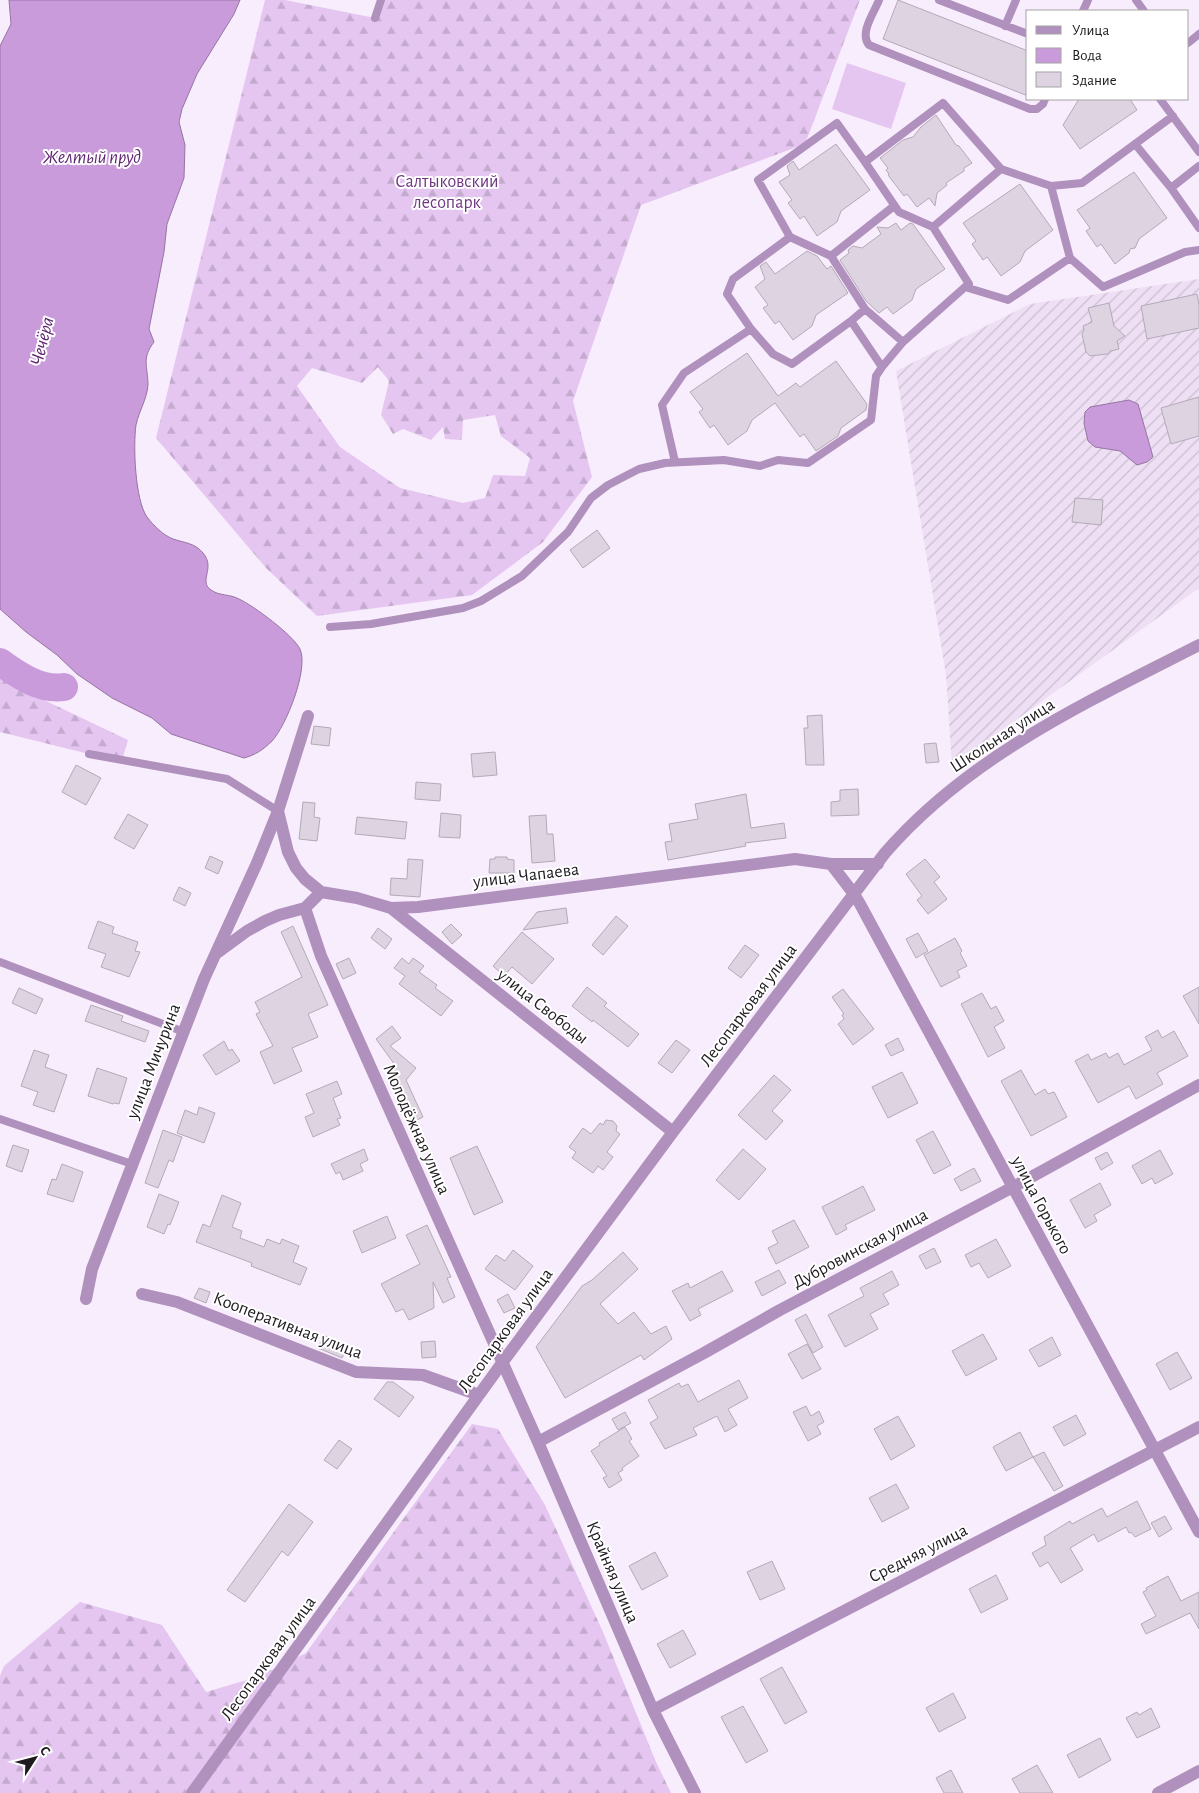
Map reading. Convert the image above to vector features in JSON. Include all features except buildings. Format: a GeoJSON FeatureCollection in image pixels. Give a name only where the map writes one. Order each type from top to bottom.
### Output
{"type":"FeatureCollection","features":[{"type":"Feature","properties":{"kind":"street","name":"Школьная улица"},"geometry":{"type":"LineString","coordinates":[[854,894],[904,831],[924,812],[997,755],[1049,723],[1199,645]]}},
{"type":"Feature","properties":{"kind":"street"},"geometry":{"type":"LineString","coordinates":[[215,955],[257,863],[278,811],[308,716]]}},
{"type":"Feature","properties":{"kind":"street"},"geometry":{"type":"LineString","coordinates":[[278,811],[288,852],[296,868],[305,879],[321,892]]}},
{"type":"Feature","properties":{"kind":"street","name":"улица Чапаева"},"geometry":{"type":"LineString","coordinates":[[321,892],[357,898],[391,908],[418,907],[795,859],[831,864],[878,864]]}},
{"type":"Feature","properties":{"kind":"street"},"geometry":{"type":"LineString","coordinates":[[831,864],[854,894]]}},
{"type":"Feature","properties":{"kind":"street","name":"улица Мичурина"},"geometry":{"type":"LineString","coordinates":[[86,1299],[92,1269],[215,955],[247,931],[265,921],[305,908],[321,892]]}},
{"type":"Feature","properties":{"kind":"street","name":"Лесопарковая улица"},"geometry":{"type":"LineString","coordinates":[[192,1793],[502,1363],[673,1132],[854,894]]}},
{"type":"Feature","properties":{"kind":"street","name":"улица Горького"},"geometry":{"type":"LineString","coordinates":[[854,894],[1199,1532]]}},
{"type":"Feature","properties":{"kind":"street","name":"Молодёжная улица"},"geometry":{"type":"LineString","coordinates":[[305,908],[321,956],[502,1363]]}},
{"type":"Feature","properties":{"kind":"street","name":"улица Свободы"},"geometry":{"type":"LineString","coordinates":[[391,908],[673,1132]]}},
{"type":"Feature","properties":{"kind":"street","name":"Дубровинская улица"},"geometry":{"type":"LineString","coordinates":[[538,1442],[1199,1085]]}},
{"type":"Feature","properties":{"kind":"street","name":"Кооперативная улица"},"geometry":{"type":"LineString","coordinates":[[142,1294],[177,1302],[356,1372],[423,1375],[479,1395]]}},
{"type":"Feature","properties":{"kind":"street","name":"Крайняя улица"},"geometry":{"type":"LineString","coordinates":[[502,1363],[653,1710],[695,1793]]}},
{"type":"Feature","properties":{"kind":"street","name":"Средняя улица"},"geometry":{"type":"LineString","coordinates":[[653,1710],[1199,1427]]}},
{"type":"Feature","properties":{"kind":"street"},"geometry":{"type":"LineString","coordinates":[[1158,1793],[1199,1771]]}},
{"type":"Feature","properties":{"kind":"lane"},"geometry":{"type":"LineString","coordinates":[[375,18],[381,0]]}},
{"type":"Feature","properties":{"kind":"lane"},"geometry":{"type":"LineString","coordinates":[[879,0],[865,34],[865,40],[869,45],[1030,109],[1037,109],[1045,100]]}},
{"type":"Feature","properties":{"kind":"lane"},"geometry":{"type":"LineString","coordinates":[[939,0],[955,3],[1005,26],[1026,33]]}},
{"type":"Feature","properties":{"kind":"lane"},"geometry":{"type":"LineString","coordinates":[[1005,26],[1016,0]]}},
{"type":"Feature","properties":{"kind":"lane"},"geometry":{"type":"LineString","coordinates":[[1189,42],[1199,34]]}},
{"type":"Feature","properties":{"kind":"lane"},"geometry":{"type":"LineString","coordinates":[[1161,100],[1199,152]]}},
{"type":"Feature","properties":{"kind":"lane"},"geometry":{"type":"LineString","coordinates":[[865,162],[943,103],[1001,169],[1051,186],[1082,183],[1173,116]]}},
{"type":"Feature","properties":{"kind":"lane"},"geometry":{"type":"LineString","coordinates":[[330,627],[371,624],[463,608],[481,601],[522,576],[568,532],[591,498],[608,485],[639,469],[676,462],[724,460],[760,466],[778,460],[808,463],[871,420],[876,376],[882,367],[903,342],[969,284],[933,227],[899,212],[894,206],[837,123],[758,180],[790,237],[832,256],[865,308],[903,342]]}},
{"type":"Feature","properties":{"kind":"lane"},"geometry":{"type":"LineString","coordinates":[[1135,144],[1171,188],[1199,228]]}},
{"type":"Feature","properties":{"kind":"lane"},"geometry":{"type":"LineString","coordinates":[[1171,188],[1199,166]]}},
{"type":"Feature","properties":{"kind":"lane"},"geometry":{"type":"LineString","coordinates":[[933,227],[1001,169]]}},
{"type":"Feature","properties":{"kind":"lane"},"geometry":{"type":"LineString","coordinates":[[1051,186],[1070,258],[1103,287],[1185,252],[1199,250]]}},
{"type":"Feature","properties":{"kind":"lane"},"geometry":{"type":"LineString","coordinates":[[832,256],[894,206]]}},
{"type":"Feature","properties":{"kind":"lane"},"geometry":{"type":"LineString","coordinates":[[790,237],[733,279],[727,294],[751,328],[774,354],[792,364],[851,321],[865,308]]}},
{"type":"Feature","properties":{"kind":"lane"},"geometry":{"type":"LineString","coordinates":[[965,287],[1008,300],[1070,258]]}},
{"type":"Feature","properties":{"kind":"lane"},"geometry":{"type":"LineString","coordinates":[[851,321],[882,367]]}},
{"type":"Feature","properties":{"kind":"lane"},"geometry":{"type":"LineString","coordinates":[[676,462],[662,405],[684,373],[751,328]]}},
{"type":"Feature","properties":{"kind":"lane"},"geometry":{"type":"LineString","coordinates":[[89,754],[227,779],[278,811]]}},
{"type":"Feature","properties":{"kind":"lane"},"geometry":{"type":"LineString","coordinates":[[0,962],[184,1032]]}},
{"type":"Feature","properties":{"kind":"lane"},"geometry":{"type":"LineString","coordinates":[[0,1119],[132,1164]]}},
{"type":"Feature","properties":{"kind":"shaded area"},"geometry":{"type":"Polygon","coordinates":[[[1199,279],[1199,588],[952,766],[946,675],[896,371],[1030,304],[1199,279]]]}},
{"type":"Feature","properties":{"kind":"green space","name":"Салтыковский лесопарк"},"geometry":{"type":"Polygon","coordinates":[[[265,0],[285,0],[375,18],[381,0],[860,0],[805,144],[641,205],[573,401],[592,477],[543,542],[472,595],[317,616],[266,568],[156,438],[265,0]],[[378,367],[362,383],[312,368],[297,386],[340,447],[400,488],[463,503],[485,498],[493,475],[525,476],[530,458],[501,436],[495,415],[463,420],[462,440],[445,439],[443,427],[431,440],[403,429],[393,434],[381,415],[389,381],[378,367]]]}},
{"type":"Feature","properties":{"kind":"green space"},"geometry":{"type":"Polygon","coordinates":[[[847,63],[906,83],[891,129],[832,109],[847,63]]]}},
{"type":"Feature","properties":{"kind":"green space"},"geometry":{"type":"Polygon","coordinates":[[[0,679],[128,740],[122,760],[89,754],[0,732],[0,679]]]}},
{"type":"Feature","properties":{"kind":"green space"},"geometry":{"type":"Polygon","coordinates":[[[472,1424],[498,1429],[545,1505],[603,1632],[656,1762],[671,1793],[0,1793],[0,1676],[4,1666],[80,1602],[162,1625],[206,1692],[257,1677],[306,1653],[472,1424]]]}},
{"type":"Feature","properties":{"kind":"water","name":"Желтый пруд"},"geometry":{"type":"Polygon","coordinates":[[[9,0],[240,0],[234,14],[197,74],[182,109],[179,122],[185,145],[184,178],[167,224],[164,252],[149,329],[154,342],[146,358],[148,385],[136,425],[135,446],[137,486],[147,517],[166,535],[193,545],[203,553],[208,564],[206,583],[211,590],[236,597],[254,608],[290,636],[300,649],[302,658],[299,683],[284,723],[278,734],[269,744],[259,752],[248,757],[244,758],[171,734],[152,718],[112,698],[77,674],[57,655],[26,632],[0,609],[0,46],[11,24],[9,0]]]}},
{"type":"Feature","properties":{"kind":"water"},"geometry":{"type":"Polygon","coordinates":[[[1129,400],[1138,404],[1153,457],[1147,462],[1137,465],[1120,451],[1095,447],[1088,441],[1084,423],[1085,412],[1090,407],[1129,400]]]}},
{"type":"Feature","properties":{"kind":"waterway","name":"Чечёра"},"geometry":{"type":"LineString","coordinates":[[0,662],[30,681],[47,687],[64,687]]}}]}
